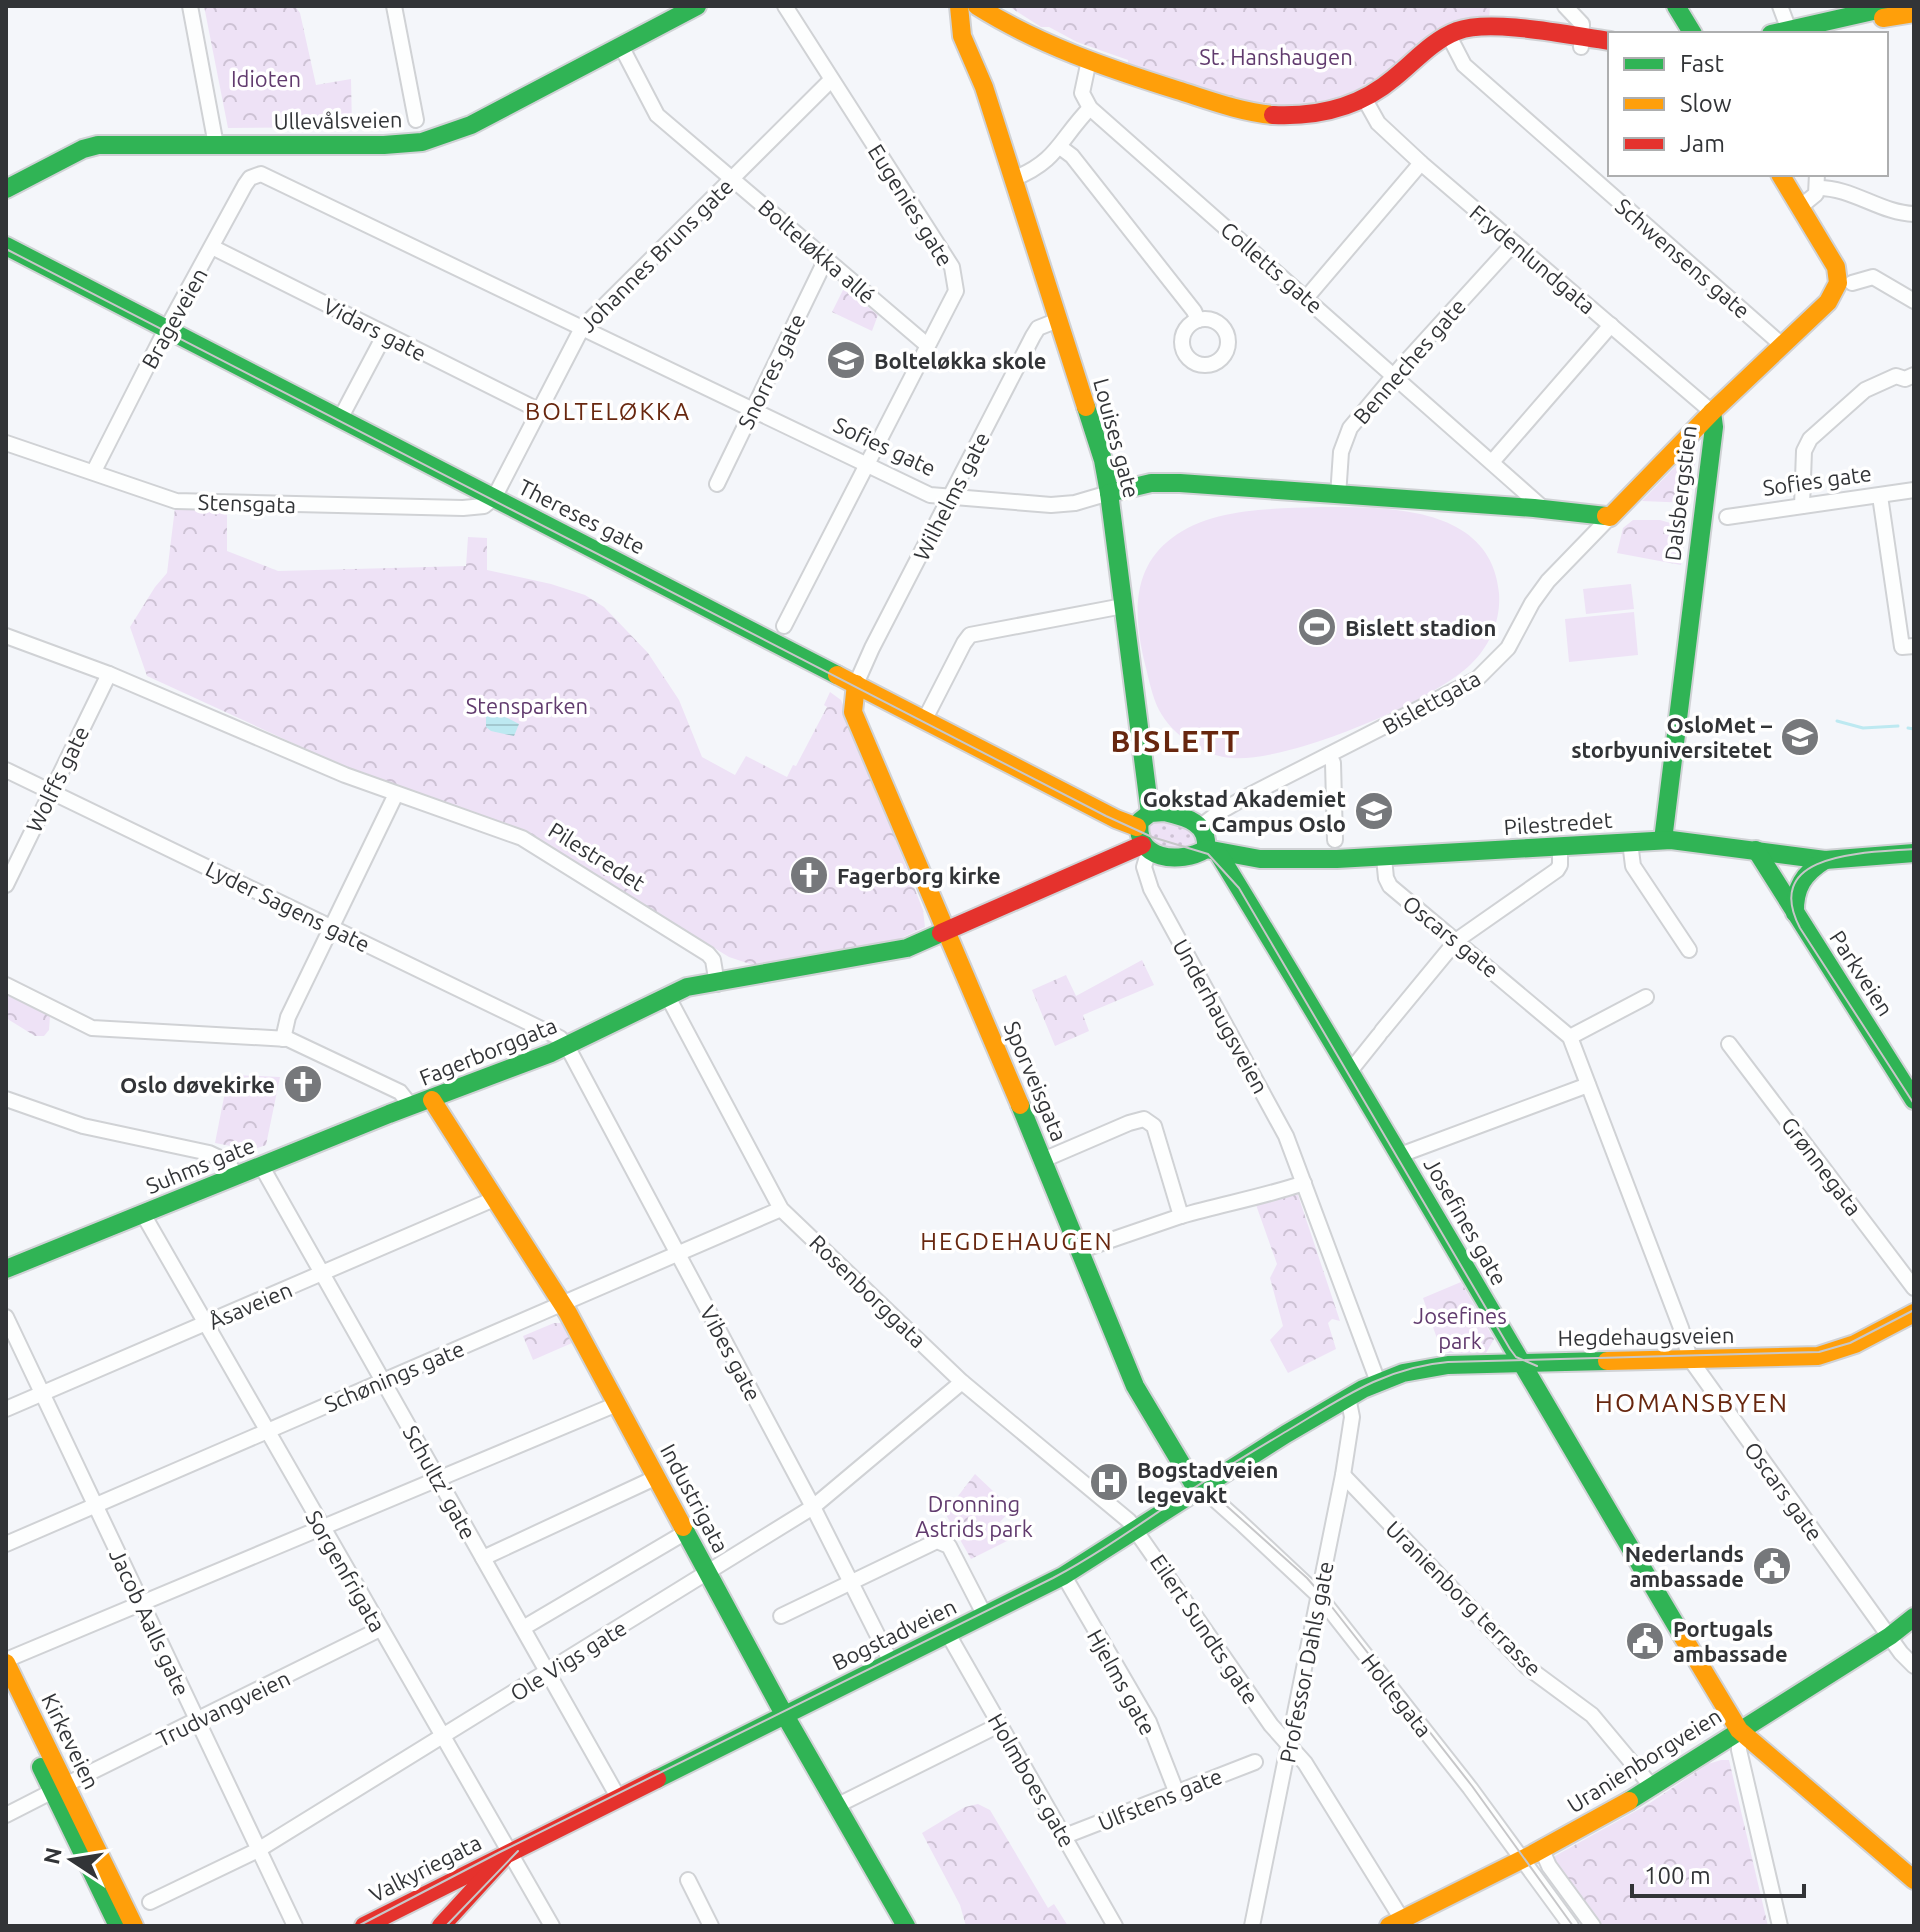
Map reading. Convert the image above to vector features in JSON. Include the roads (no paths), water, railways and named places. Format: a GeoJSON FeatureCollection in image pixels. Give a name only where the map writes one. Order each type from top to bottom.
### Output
{"type":"FeatureCollection","features":[{"type":"Feature","properties":{"kind":"street"},"geometry":{"type":"LineString","coordinates":[[190,6],[216,145]]}},
{"type":"Feature","properties":{"kind":"street"},"geometry":{"type":"LineString","coordinates":[[394,6],[416,120]]}},
{"type":"Feature","properties":{"kind":"street","name":"Ullevålsveien"},"geometry":{"type":"LineString","coordinates":[[6,189],[91,146],[393,145],[422,142],[471,125],[697,6]]}},
{"type":"Feature","properties":{"kind":"street","name":"Eugenies gate"},"geometry":{"type":"LineString","coordinates":[[784,626],[954,296],[956,283],[952,267],[785,6]]}},
{"type":"Feature","properties":{"kind":"street","name":"Louises gate"},"geometry":{"type":"LineString","coordinates":[[959,6],[957,17],[973,66],[984,87],[1103,460],[1123,606],[1145,834]]}},
{"type":"Feature","properties":{"kind":"street"},"geometry":{"type":"LineString","coordinates":[[978,6],[1028,35],[1089,60],[1196,96],[1265,115],[1326,110],[1364,98],[1449,36],[1608,41]]}},
{"type":"Feature","properties":{"kind":"street","name":"Louises gate"},"geometry":{"type":"LineString","coordinates":[[978,6],[973,33],[982,63],[984,87]]}},
{"type":"Feature","properties":{"kind":"street"},"geometry":{"type":"LineString","coordinates":[[1565,6],[1582,24],[1582,42]]}},
{"type":"Feature","properties":{"kind":"street"},"geometry":{"type":"LineString","coordinates":[[1676,6],[1692,32]]}},
{"type":"Feature","properties":{"kind":"street"},"geometry":{"type":"LineString","coordinates":[[1780,6],[1780,32],[1895,6]]}},
{"type":"Feature","properties":{"kind":"street"},"geometry":{"type":"LineString","coordinates":[[1827,32],[1914,13]]}},
{"type":"Feature","properties":{"kind":"street","name":"Schwensens gate"},"geometry":{"type":"LineString","coordinates":[[1449,36],[1464,65],[1782,345]]}},
{"type":"Feature","properties":{"kind":"street"},"geometry":{"type":"LineString","coordinates":[[1582,42],[1608,50]]}},
{"type":"Feature","properties":{"kind":"street","name":"Bolteløkka allé"},"geometry":{"type":"LineString","coordinates":[[621,46],[657,115],[927,345]]}},
{"type":"Feature","properties":{"kind":"street"},"geometry":{"type":"LineString","coordinates":[[1013,179],[1038,168],[1060,147],[1068,131],[1090,108],[1084,100],[1082,86],[1089,60]]}},
{"type":"Feature","properties":{"kind":"street","name":"Johannes Bruns gate"},"geometry":{"type":"LineString","coordinates":[[494,498],[582,328],[831,80]]}},
{"type":"Feature","properties":{"kind":"street","name":"Frydenlundgata"},"geometry":{"type":"LineString","coordinates":[[1364,98],[1378,123],[1421,163],[1712,412]]}},
{"type":"Feature","properties":{"kind":"street","name":"Colletts gate"},"geometry":{"type":"LineString","coordinates":[[1090,108],[1544,509]]}},
{"type":"Feature","properties":{"kind":"street"},"geometry":{"type":"LineString","coordinates":[[1060,147],[1081,167],[1198,320]]}},
{"type":"Feature","properties":{"kind":"street"},"geometry":{"type":"LineString","coordinates":[[1307,297],[1421,163]]}},
{"type":"Feature","properties":{"kind":"street","name":"Brageveien"},"geometry":{"type":"LineString","coordinates":[[94,471],[245,185],[250,178],[261,174]]}},
{"type":"Feature","properties":{"kind":"street","name":"Sofies gate"},"geometry":{"type":"LineString","coordinates":[[261,174],[930,495],[1063,505],[1151,483],[1169,482],[1544,509],[1610,517]]}},
{"type":"Feature","properties":{"kind":"street"},"geometry":{"type":"LineString","coordinates":[[1781,176],[1800,207],[1812,199],[1817,181],[1877,205],[1914,214]]}},
{"type":"Feature","properties":{"kind":"street","name":"Dalsbergstien"},"geometry":{"type":"LineString","coordinates":[[1663,840],[1714,427],[1712,412],[1828,302],[1838,283],[1832,258],[1800,207]]}},
{"type":"Feature","properties":{"kind":"street","name":"Benneches gate"},"geometry":{"type":"LineString","coordinates":[[1338,496],[1341,452],[1350,428],[1514,243]]}},
{"type":"Feature","properties":{"kind":"street","name":"Thereses gate"},"geometry":{"type":"LineString","coordinates":[[6,246],[1145,834]]}},
{"type":"Feature","properties":{"kind":"street","name":"Vidars gate"},"geometry":{"type":"LineString","coordinates":[[212,247],[538,410]]}},
{"type":"Feature","properties":{"kind":"street","name":"Snorres gate"},"geometry":{"type":"LineString","coordinates":[[717,484],[826,259]]}},
{"type":"Feature","properties":{"kind":"street"},"geometry":{"type":"LineString","coordinates":[[1852,283],[1873,277],[1914,301]]}},
{"type":"Feature","properties":{"kind":"street","name":"Wilhelms gate"},"geometry":{"type":"LineString","coordinates":[[856,684],[1033,336],[1038,328],[1058,320]]}},
{"type":"Feature","properties":{"kind":"street"},"geometry":{"type":"LineString","coordinates":[[1492,462],[1611,325]]}},
{"type":"Feature","properties":{"kind":"street"},"geometry":{"type":"LineString","coordinates":[[340,419],[385,334]]}},
{"type":"Feature","properties":{"kind":"street"},"geometry":{"type":"LineString","coordinates":[[1802,506],[1806,443],[1856,396],[1896,376],[1905,379],[1914,375]]}},
{"type":"Feature","properties":{"kind":"street"},"geometry":{"type":"LineString","coordinates":[[1610,517],[1712,412]]}},
{"type":"Feature","properties":{"kind":"street","name":"Stensgata"},"geometry":{"type":"LineString","coordinates":[[6,443],[176,501],[463,508],[484,506],[494,498]]}},
{"type":"Feature","properties":{"kind":"street","name":"Sofies gate"},"geometry":{"type":"LineString","coordinates":[[1727,517],[1914,490]]}},
{"type":"Feature","properties":{"kind":"street"},"geometry":{"type":"LineString","coordinates":[[1880,496],[1902,647],[1914,646]]}},
{"type":"Feature","properties":{"kind":"street","name":"Bislettgata"},"geometry":{"type":"LineString","coordinates":[[1201,826],[1244,798],[1466,686],[1488,671],[1508,648],[1532,603],[1548,581],[1610,517]]}},
{"type":"Feature","properties":{"kind":"street"},"geometry":{"type":"LineString","coordinates":[[925,719],[970,635],[1123,606]]}},
{"type":"Feature","properties":{"kind":"street","name":"Pilestredet"},"geometry":{"type":"LineString","coordinates":[[6,636],[109,674],[331,769],[533,843],[708,954],[713,960],[717,984]]}},
{"type":"Feature","properties":{"kind":"street","name":"Wolffs gate"},"geometry":{"type":"LineString","coordinates":[[6,885],[109,674]]}},
{"type":"Feature","properties":{"kind":"street","name":"Sporveisgata"},"geometry":{"type":"LineString","coordinates":[[856,684],[853,712],[1135,1386],[1197,1490]]}},
{"type":"Feature","properties":{"kind":"street"},"geometry":{"type":"LineString","coordinates":[[1329,755],[1333,763],[1335,840]]}},
{"type":"Feature","properties":{"kind":"street","name":"Lyder Sagens gate"},"geometry":{"type":"LineString","coordinates":[[6,770],[552,1031],[567,1046]]}},
{"type":"Feature","properties":{"kind":"street"},"geometry":{"type":"LineString","coordinates":[[283,1039],[288,1017],[396,794]]}},
{"type":"Feature","properties":{"kind":"street"},"geometry":{"type":"LineString","coordinates":[[717,984],[907,948],[946,932],[1145,834],[1172,814],[1201,826]]}},
{"type":"Feature","properties":{"kind":"street","name":"Josefines gate"},"geometry":{"type":"LineString","coordinates":[[1201,826],[1212,851],[1351,1070],[1739,1730],[1739,1750],[1780,1926]]}},
{"type":"Feature","properties":{"kind":"street","name":"Pilestredet"},"geometry":{"type":"LineString","coordinates":[[1145,834],[1177,859],[1212,851],[1260,859],[1384,858],[1663,840],[1693,841],[1825,860],[1913,855]]}},
{"type":"Feature","properties":{"kind":"street","name":"Underhaugsveien"},"geometry":{"type":"LineString","coordinates":[[1145,834],[1144,867],[1151,889],[1286,1136],[1375,1383]]}},
{"type":"Feature","properties":{"kind":"street"},"geometry":{"type":"LineString","coordinates":[[1630,842],[1633,866],[1689,950]]}},
{"type":"Feature","properties":{"kind":"street"},"geometry":{"type":"LineString","coordinates":[[1351,1070],[1457,940],[1557,870],[1560,847]]}},
{"type":"Feature","properties":{"kind":"street","name":"Parkveien"},"geometry":{"type":"LineString","coordinates":[[1756,850],[1914,1100]]}},
{"type":"Feature","properties":{"kind":"street","name":"Oscars gate"},"geometry":{"type":"LineString","coordinates":[[1384,858],[1390,886],[1570,1037],[1690,1359],[1914,1666]]}},
{"type":"Feature","properties":{"kind":"street"},"geometry":{"type":"LineString","coordinates":[[1795,913],[1794,896],[1800,882],[1825,860]]}},
{"type":"Feature","properties":{"kind":"street","name":"Fagerborggata"},"geometry":{"type":"LineString","coordinates":[[6,985],[92,1028],[296,1042],[400,1092],[411,1106],[567,1046],[687,987],[717,984]]}},
{"type":"Feature","properties":{"kind":"street","name":"Rosenborggata"},"geometry":{"type":"LineString","coordinates":[[668,997],[781,1209],[962,1382],[1137,1530]]}},
{"type":"Feature","properties":{"kind":"street"},"geometry":{"type":"LineString","coordinates":[[1570,1037],[1646,997]]}},
{"type":"Feature","properties":{"kind":"street","name":"Grønnegata"},"geometry":{"type":"LineString","coordinates":[[1729,1044],[1914,1288]]}},
{"type":"Feature","properties":{"kind":"street","name":"Vibes gate"},"geometry":{"type":"LineString","coordinates":[[567,1046],[813,1507],[891,1662]]}},
{"type":"Feature","properties":{"kind":"street"},"geometry":{"type":"LineString","coordinates":[[1400,1155],[1588,1085]]}},
{"type":"Feature","properties":{"kind":"street"},"geometry":{"type":"LineString","coordinates":[[6,1099],[83,1126],[209,1153],[226,1161],[237,1175]]}},
{"type":"Feature","properties":{"kind":"street","name":"Industrigata"},"geometry":{"type":"LineString","coordinates":[[432,1100],[563,1304],[786,1715],[906,1926]]}},
{"type":"Feature","properties":{"kind":"street","name":"Suhms gate"},"geometry":{"type":"LineString","coordinates":[[6,1269],[411,1106]]}},
{"type":"Feature","properties":{"kind":"street"},"geometry":{"type":"LineString","coordinates":[[1043,1160],[1144,1119],[1151,1122],[1181,1216]]}},
{"type":"Feature","properties":{"kind":"street","name":"Schultz’ gate"},"geometry":{"type":"LineString","coordinates":[[262,1167],[618,1797]]}},
{"type":"Feature","properties":{"kind":"street"},"geometry":{"type":"LineString","coordinates":[[1079,1251],[1181,1216],[1234,1201],[1259,1198],[1304,1183]]}},
{"type":"Feature","properties":{"kind":"street","name":"Åsaveien"},"geometry":{"type":"LineString","coordinates":[[6,1409],[494,1199]]}},
{"type":"Feature","properties":{"kind":"street","name":"Schønings gate"},"geometry":{"type":"LineString","coordinates":[[6,1544],[781,1209]]}},
{"type":"Feature","properties":{"kind":"street","name":"Sorgenfrigata"},"geometry":{"type":"LineString","coordinates":[[143,1214],[552,1926]]}},
{"type":"Feature","properties":{"kind":"street","name":"Hegdehaugsveien"},"geometry":{"type":"LineString","coordinates":[[1375,1383],[1426,1367],[1830,1354],[1914,1313]]}},
{"type":"Feature","properties":{"kind":"street","name":"Jacob Aalls gate"},"geometry":{"type":"LineString","coordinates":[[6,1317],[295,1926]]}},
{"type":"Feature","properties":{"kind":"street","name":"Ole Vigs gate"},"geometry":{"type":"LineString","coordinates":[[150,1902],[258,1850],[813,1507],[962,1382]]}},
{"type":"Feature","properties":{"kind":"street","name":"Bogstadveien"},"geometry":{"type":"LineString","coordinates":[[441,1926],[509,1853],[1064,1576],[1197,1490],[1375,1383]]}},
{"type":"Feature","properties":{"kind":"street","name":"Professor Dahls gate"},"geometry":{"type":"LineString","coordinates":[[1252,1926],[1343,1475],[1352,1417],[1348,1397]]}},
{"type":"Feature","properties":{"kind":"street"},"geometry":{"type":"LineString","coordinates":[[6,1662],[617,1404]]}},
{"type":"Feature","properties":{"kind":"street","name":"Uranienborg terrasse"},"geometry":{"type":"LineString","coordinates":[[1343,1475],[1527,1667],[1592,1715],[1653,1788]]}},
{"type":"Feature","properties":{"kind":"street"},"geometry":{"type":"LineString","coordinates":[[483,1558],[657,1477]]}},
{"type":"Feature","properties":{"kind":"street","name":"Holtegata"},"geometry":{"type":"LineString","coordinates":[[1197,1490],[1226,1509],[1319,1596],[1470,1788],[1571,1926]]}},
{"type":"Feature","properties":{"kind":"street","name":"Eilert Sundts gate"},"geometry":{"type":"LineString","coordinates":[[1137,1530],[1271,1725],[1311,1773],[1399,1924]]}},
{"type":"Feature","properties":{"kind":"street"},"geometry":{"type":"LineString","coordinates":[[523,1628],[686,1532]]}},
{"type":"Feature","properties":{"kind":"street"},"geometry":{"type":"LineString","coordinates":[[781,1616],[932,1541],[949,1546],[985,1616]]}},
{"type":"Feature","properties":{"kind":"street","name":"Hjelms gate"},"geometry":{"type":"LineString","coordinates":[[1064,1576],[1149,1722],[1176,1791]]}},
{"type":"Feature","properties":{"kind":"street","name":"Uranienborgveien"},"geometry":{"type":"LineString","coordinates":[[1399,1924],[1653,1788],[1890,1636],[1914,1617]]}},
{"type":"Feature","properties":{"kind":"street","name":"Trudvangveien"},"geometry":{"type":"LineString","coordinates":[[6,1815],[380,1629]]}},
{"type":"Feature","properties":{"kind":"street","name":"Holmboes gate"},"geometry":{"type":"LineString","coordinates":[[948,1634],[1115,1926]]}},
{"type":"Feature","properties":{"kind":"street","name":"Kirkeveien"},"geometry":{"type":"LineString","coordinates":[[6,1662],[118,1926]]}},
{"type":"Feature","properties":{"kind":"street","name":"Kirkeveien"},"geometry":{"type":"LineString","coordinates":[[6,1695],[134,1926]]}},
{"type":"Feature","properties":{"kind":"street"},"geometry":{"type":"LineString","coordinates":[[838,1805],[999,1725]]}},
{"type":"Feature","properties":{"kind":"street"},"geometry":{"type":"LineString","coordinates":[[1739,1730],[1914,1880]]}},
{"type":"Feature","properties":{"kind":"street","name":"Ulfstens gate"},"geometry":{"type":"LineString","coordinates":[[1065,1836],[1255,1762]]}},
{"type":"Feature","properties":{"kind":"street"},"geometry":{"type":"LineString","coordinates":[[1542,1850],[1549,1866],[1593,1926]]}},
{"type":"Feature","properties":{"kind":"street","name":"Valkyriegata"},"geometry":{"type":"LineString","coordinates":[[364,1926],[509,1853]]}},
{"type":"Feature","properties":{"kind":"street"},"geometry":{"type":"LineString","coordinates":[[688,1880],[711,1926]]}},
{"type":"Feature","properties":{"kind":"water"},"geometry":{"type":"Polygon","coordinates":[[[494,711],[519,724],[514,736],[486,727],[486,716],[494,711]]]}},
{"type":"Feature","properties":{"kind":"waterway"},"geometry":{"type":"LineString","coordinates":[[1837,721],[1863,728],[1898,726]]}},
{"type":"Feature","properties":{"kind":"waterway"},"geometry":{"type":"LineString","coordinates":[[1908,728],[1914,729]]}},
{"type":"Feature","properties":{"kind":"tram line"},"geometry":{"type":"LineString","coordinates":[[6,249],[1106,816],[1152,837],[1208,854],[1239,888],[1510,1349],[1516,1357],[1537,1366]]}},
{"type":"Feature","properties":{"kind":"tram line"},"geometry":{"type":"LineString","coordinates":[[1914,849],[1847,855],[1825,861],[1806,870],[1794,884],[1792,903],[1800,928],[1914,1104]]}},
{"type":"Feature","properties":{"kind":"tram line"},"geometry":{"type":"LineString","coordinates":[[358,1926],[500,1852],[1053,1578],[1234,1463],[1344,1397],[1383,1378],[1425,1365],[1448,1362],[1819,1352],[1850,1343],[1914,1310]]}},
{"type":"Feature","properties":{"kind":"tram line"},"geometry":{"type":"LineString","coordinates":[[1185,1496],[1205,1494],[1220,1500],[1307,1578],[1472,1786],[1573,1926]]}},
{"type":"Feature","properties":{"kind":"tram line"},"geometry":{"type":"LineString","coordinates":[[446,1926],[518,1851]]}},
{"type":"Feature","properties":{"kind":"place","name":"Bolteløkka skole"},"geometry":{"type":"Point","coordinates":[846,360]}},
{"type":"Feature","properties":{"kind":"place","name":"Bislett stadion"},"geometry":{"type":"Point","coordinates":[1317,627]}},
{"type":"Feature","properties":{"kind":"place","name":"OsloMet – storbyuniversitetet"},"geometry":{"type":"Point","coordinates":[1800,737]}},
{"type":"Feature","properties":{"kind":"place","name":"Gokstad Akademiet - Campus Oslo"},"geometry":{"type":"Point","coordinates":[1374,811]}},
{"type":"Feature","properties":{"kind":"place","name":"Fagerborg kirke"},"geometry":{"type":"Point","coordinates":[809,875]}},
{"type":"Feature","properties":{"kind":"place","name":"Oslo døvekirke"},"geometry":{"type":"Point","coordinates":[303,1084]}},
{"type":"Feature","properties":{"kind":"place","name":"Bogstadveien legevakt"},"geometry":{"type":"Point","coordinates":[1109,1482]}},
{"type":"Feature","properties":{"kind":"place","name":"Nederlands ambassade"},"geometry":{"type":"Point","coordinates":[1772,1566]}},
{"type":"Feature","properties":{"kind":"place","name":"Portugals ambassade"},"geometry":{"type":"Point","coordinates":[1645,1641]}},
{"type":"Feature","properties":{"kind":"district","name":"BOLTELØKKA"},"geometry":{"type":"Point","coordinates":[608,411]}},
{"type":"Feature","properties":{"kind":"district","name":"BISLETT"},"geometry":{"type":"Point","coordinates":[1176,741]}},
{"type":"Feature","properties":{"kind":"district","name":"HEGDEHAUGEN"},"geometry":{"type":"Point","coordinates":[1017,1241]}},
{"type":"Feature","properties":{"kind":"district","name":"HOMANSBYEN"},"geometry":{"type":"Point","coordinates":[1692,1402]}},
{"type":"Feature","properties":{"kind":"park label","name":"St. Hanshaugen"},"geometry":{"type":"Point","coordinates":[1276,56]}},
{"type":"Feature","properties":{"kind":"park label","name":"Idioten"},"geometry":{"type":"Point","coordinates":[266,78]}},
{"type":"Feature","properties":{"kind":"park label","name":"Stensparken"},"geometry":{"type":"Point","coordinates":[527,705]}},
{"type":"Feature","properties":{"kind":"park label","name":"Josefines park"},"geometry":{"type":"Point","coordinates":[1460,1328]}},
{"type":"Feature","properties":{"kind":"park label","name":"Dronning Astrids park"},"geometry":{"type":"Point","coordinates":[974,1516]}}]}
